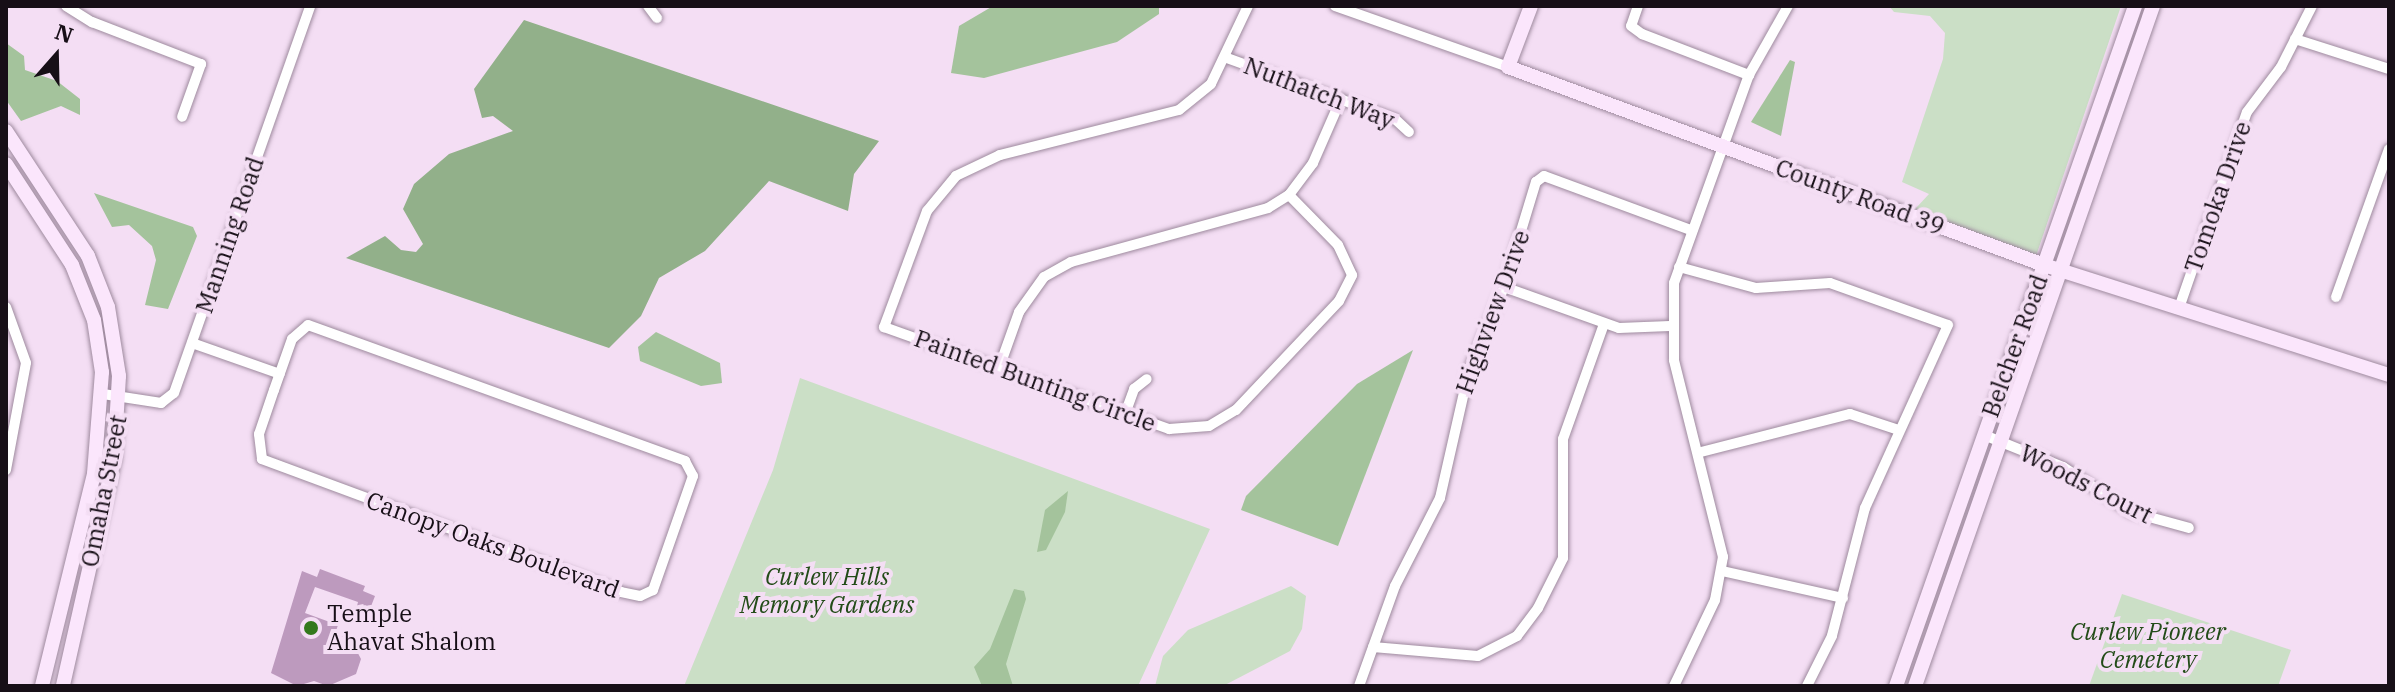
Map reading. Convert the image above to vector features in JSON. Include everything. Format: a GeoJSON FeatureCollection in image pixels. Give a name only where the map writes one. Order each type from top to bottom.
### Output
{"type":"FeatureCollection","features":[{"type":"Feature","properties":{"kind":"main road"},"geometry":{"type":"LineString","coordinates":[[1508,67],[1531,6]]}},
{"type":"Feature","properties":{"kind":"main road","name":"Belcher Road"},"geometry":{"type":"LineString","coordinates":[[1896,686],[2135,6]]}},
{"type":"Feature","properties":{"kind":"main road","name":"Belcher Road"},"geometry":{"type":"LineString","coordinates":[[1915,686],[2153,6]]}},
{"type":"Feature","properties":{"kind":"main road","name":"County Road 39"},"geometry":{"type":"LineString","coordinates":[[1508,67],[2044,265],[2389,375]]}},
{"type":"Feature","properties":{"kind":"main road","name":"Omaha Street"},"geometry":{"type":"LineString","coordinates":[[6,131],[101,285],[121,396],[114,459],[63,686]]}},
{"type":"Feature","properties":{"kind":"main road","name":"Omaha Street"},"geometry":{"type":"LineString","coordinates":[[6,164],[85,295],[100,348],[103,394],[80,533],[42,686]]}},
{"type":"Feature","properties":{"kind":"main road"},"geometry":{"type":"LineString","coordinates":[[52,686],[80,533]]}},
{"type":"Feature","properties":{"kind":"street"},"geometry":{"type":"LineString","coordinates":[[66,6],[92,22],[201,64],[182,117]]}},
{"type":"Feature","properties":{"kind":"street","name":"Manning Road"},"geometry":{"type":"LineString","coordinates":[[103,394],[161,403],[174,393],[310,6]]}},
{"type":"Feature","properties":{"kind":"street"},"geometry":{"type":"LineString","coordinates":[[648,6],[657,18]]}},
{"type":"Feature","properties":{"kind":"street"},"geometry":{"type":"LineString","coordinates":[[1227,58],[1248,6]]}},
{"type":"Feature","properties":{"kind":"street","name":"County Road 39"},"geometry":{"type":"LineString","coordinates":[[1335,6],[1508,67]]}},
{"type":"Feature","properties":{"kind":"street"},"geometry":{"type":"LineString","coordinates":[[1638,6],[1631,26],[1642,34],[1749,75]]}},
{"type":"Feature","properties":{"kind":"street"},"geometry":{"type":"LineString","coordinates":[[1674,686],[1722,571],[1722,534],[1670,326],[1679,267],[1749,75],[1788,6]]}},
{"type":"Feature","properties":{"kind":"street","name":"Tomoka Drive"},"geometry":{"type":"LineString","coordinates":[[2179,308],[2247,112],[2295,39],[2312,6]]}},
{"type":"Feature","properties":{"kind":"street"},"geometry":{"type":"LineString","coordinates":[[2295,39],[2389,69]]}},
{"type":"Feature","properties":{"kind":"street","name":"Nuthatch Way"},"geometry":{"type":"LineString","coordinates":[[1227,58],[1395,119],[1409,132]]}},
{"type":"Feature","properties":{"kind":"street","name":"Painted Bunting Circle"},"geometry":{"type":"LineString","coordinates":[[1227,58],[1198,98],[1179,110],[1000,155],[956,176],[927,211],[884,327],[1169,429],[1218,423],[1339,301],[1352,275],[1338,245],[1289,195]]}},
{"type":"Feature","properties":{"kind":"street"},"geometry":{"type":"LineString","coordinates":[[999,368],[1026,298],[1056,269],[1236,222],[1289,195],[1322,148],[1341,99]]}},
{"type":"Feature","properties":{"kind":"street"},"geometry":{"type":"LineString","coordinates":[[2336,297],[2389,149]]}},
{"type":"Feature","properties":{"kind":"street","name":"Highview Drive"},"geometry":{"type":"LineString","coordinates":[[1359,686],[1395,586],[1440,498],[1469,370],[1504,287],[1536,182],[1544,176],[1691,230]]}},
{"type":"Feature","properties":{"kind":"street"},"geometry":{"type":"LineString","coordinates":[[1679,267],[1756,288],[1830,283],[1948,325],[1865,508],[1843,598],[1807,686]]}},
{"type":"Feature","properties":{"kind":"street"},"geometry":{"type":"LineString","coordinates":[[1504,287],[1604,324],[1637,331],[1670,326]]}},
{"type":"Feature","properties":{"kind":"street"},"geometry":{"type":"LineString","coordinates":[[6,307],[26,363],[6,470]]}},
{"type":"Feature","properties":{"kind":"street"},"geometry":{"type":"LineString","coordinates":[[1373,647],[1478,656],[1517,636],[1538,608],[1563,558],[1561,454],[1569,414],[1604,324]]}},
{"type":"Feature","properties":{"kind":"street","name":"Canopy Oaks Boulevard"},"geometry":{"type":"LineString","coordinates":[[322,326],[685,461],[693,476],[653,590],[640,596],[621,592],[262,459],[259,434],[280,374],[298,329],[322,326]]}},
{"type":"Feature","properties":{"kind":"street"},"geometry":{"type":"LineString","coordinates":[[192,343],[280,374]]}},
{"type":"Feature","properties":{"kind":"street"},"geometry":{"type":"LineString","coordinates":[[1125,414],[1134,389],[1147,379]]}},
{"type":"Feature","properties":{"kind":"street"},"geometry":{"type":"LineString","coordinates":[[1701,452],[1850,414],[1899,430]]}},
{"type":"Feature","properties":{"kind":"street","name":"Woods Court"},"geometry":{"type":"LineString","coordinates":[[1984,435],[2063,467],[2131,512],[2189,528]]}},
{"type":"Feature","properties":{"kind":"street"},"geometry":{"type":"LineString","coordinates":[[1722,571],[1843,598]]}},
{"type":"Feature","properties":{"kind":"green space"},"geometry":{"type":"Polygon","coordinates":[[[1889,6],[2121,6],[2036,256],[1939,221],[1905,203],[1916,208],[1929,194],[1902,182],[1943,59],[1945,33],[1930,16],[1894,12],[1889,6]]]}},
{"type":"Feature","properties":{"kind":"green space","name":"Curlew Hills Memory Gardens"},"geometry":{"type":"Polygon","coordinates":[[[800,378],[1210,529],[1138,686],[684,686],[773,470],[800,378]]]}},
{"type":"Feature","properties":{"kind":"green space"},"geometry":{"type":"Polygon","coordinates":[[[1291,586],[1306,596],[1302,629],[1290,651],[1223,686],[1155,686],[1163,656],[1188,630],[1291,586]]]}},
{"type":"Feature","properties":{"kind":"green space","name":"Curlew Pioneer Cemetery"},"geometry":{"type":"Polygon","coordinates":[[[2122,594],[2291,650],[2278,686],[2089,686],[2122,594]]]}},
{"type":"Feature","properties":{"kind":"shaded area"},"geometry":{"type":"Polygon","coordinates":[[[993,6],[1159,6],[1159,14],[1117,42],[984,78],[951,73],[959,26],[993,6]]]}},
{"type":"Feature","properties":{"kind":"shaded area"},"geometry":{"type":"Polygon","coordinates":[[[524,20],[879,141],[854,174],[848,211],[769,181],[705,251],[659,278],[641,316],[609,348],[346,258],[385,236],[401,250],[416,252],[423,244],[403,209],[414,184],[449,154],[513,131],[493,116],[482,118],[474,89],[524,20]]]}},
{"type":"Feature","properties":{"kind":"shaded area"},"geometry":{"type":"Polygon","coordinates":[[[6,43],[24,56],[25,70],[57,81],[80,99],[80,115],[61,106],[21,121],[6,100],[6,43]]]}},
{"type":"Feature","properties":{"kind":"shaded area"},"geometry":{"type":"Polygon","coordinates":[[[1790,60],[1795,62],[1781,136],[1751,122],[1790,60]]]}},
{"type":"Feature","properties":{"kind":"shaded area"},"geometry":{"type":"Polygon","coordinates":[[[94,193],[193,227],[197,236],[168,309],[145,305],[156,260],[152,246],[129,225],[112,227],[94,193]]]}},
{"type":"Feature","properties":{"kind":"shaded area"},"geometry":{"type":"Polygon","coordinates":[[[656,332],[720,363],[722,383],[701,386],[640,361],[638,347],[656,332]]]}},
{"type":"Feature","properties":{"kind":"shaded area"},"geometry":{"type":"Polygon","coordinates":[[[1413,350],[1338,546],[1241,510],[1246,496],[1357,384],[1413,350]]]}},
{"type":"Feature","properties":{"kind":"shaded area"},"geometry":{"type":"Polygon","coordinates":[[[1068,491],[1065,512],[1046,550],[1037,552],[1045,510],[1068,491]]]}},
{"type":"Feature","properties":{"kind":"shaded area"},"geometry":{"type":"Polygon","coordinates":[[[1014,589],[1024,591],[1026,599],[1006,664],[1013,686],[982,686],[974,667],[990,649],[1014,589]]]}},
{"type":"Feature","properties":{"kind":"building","name":"Temple Ahavat Shalom"},"geometry":{"type":"Polygon","coordinates":[[[320,569],[365,586],[363,591],[375,596],[368,614],[356,610],[358,602],[315,587],[305,613],[338,625],[336,631],[350,638],[361,659],[356,674],[328,686],[314,681],[297,686],[271,673],[302,571],[317,577],[320,569]]]}},
{"type":"Feature","properties":{"kind":"place","name":"Temple Ahavat Shalom"},"geometry":{"type":"Point","coordinates":[311,628]}}]}
